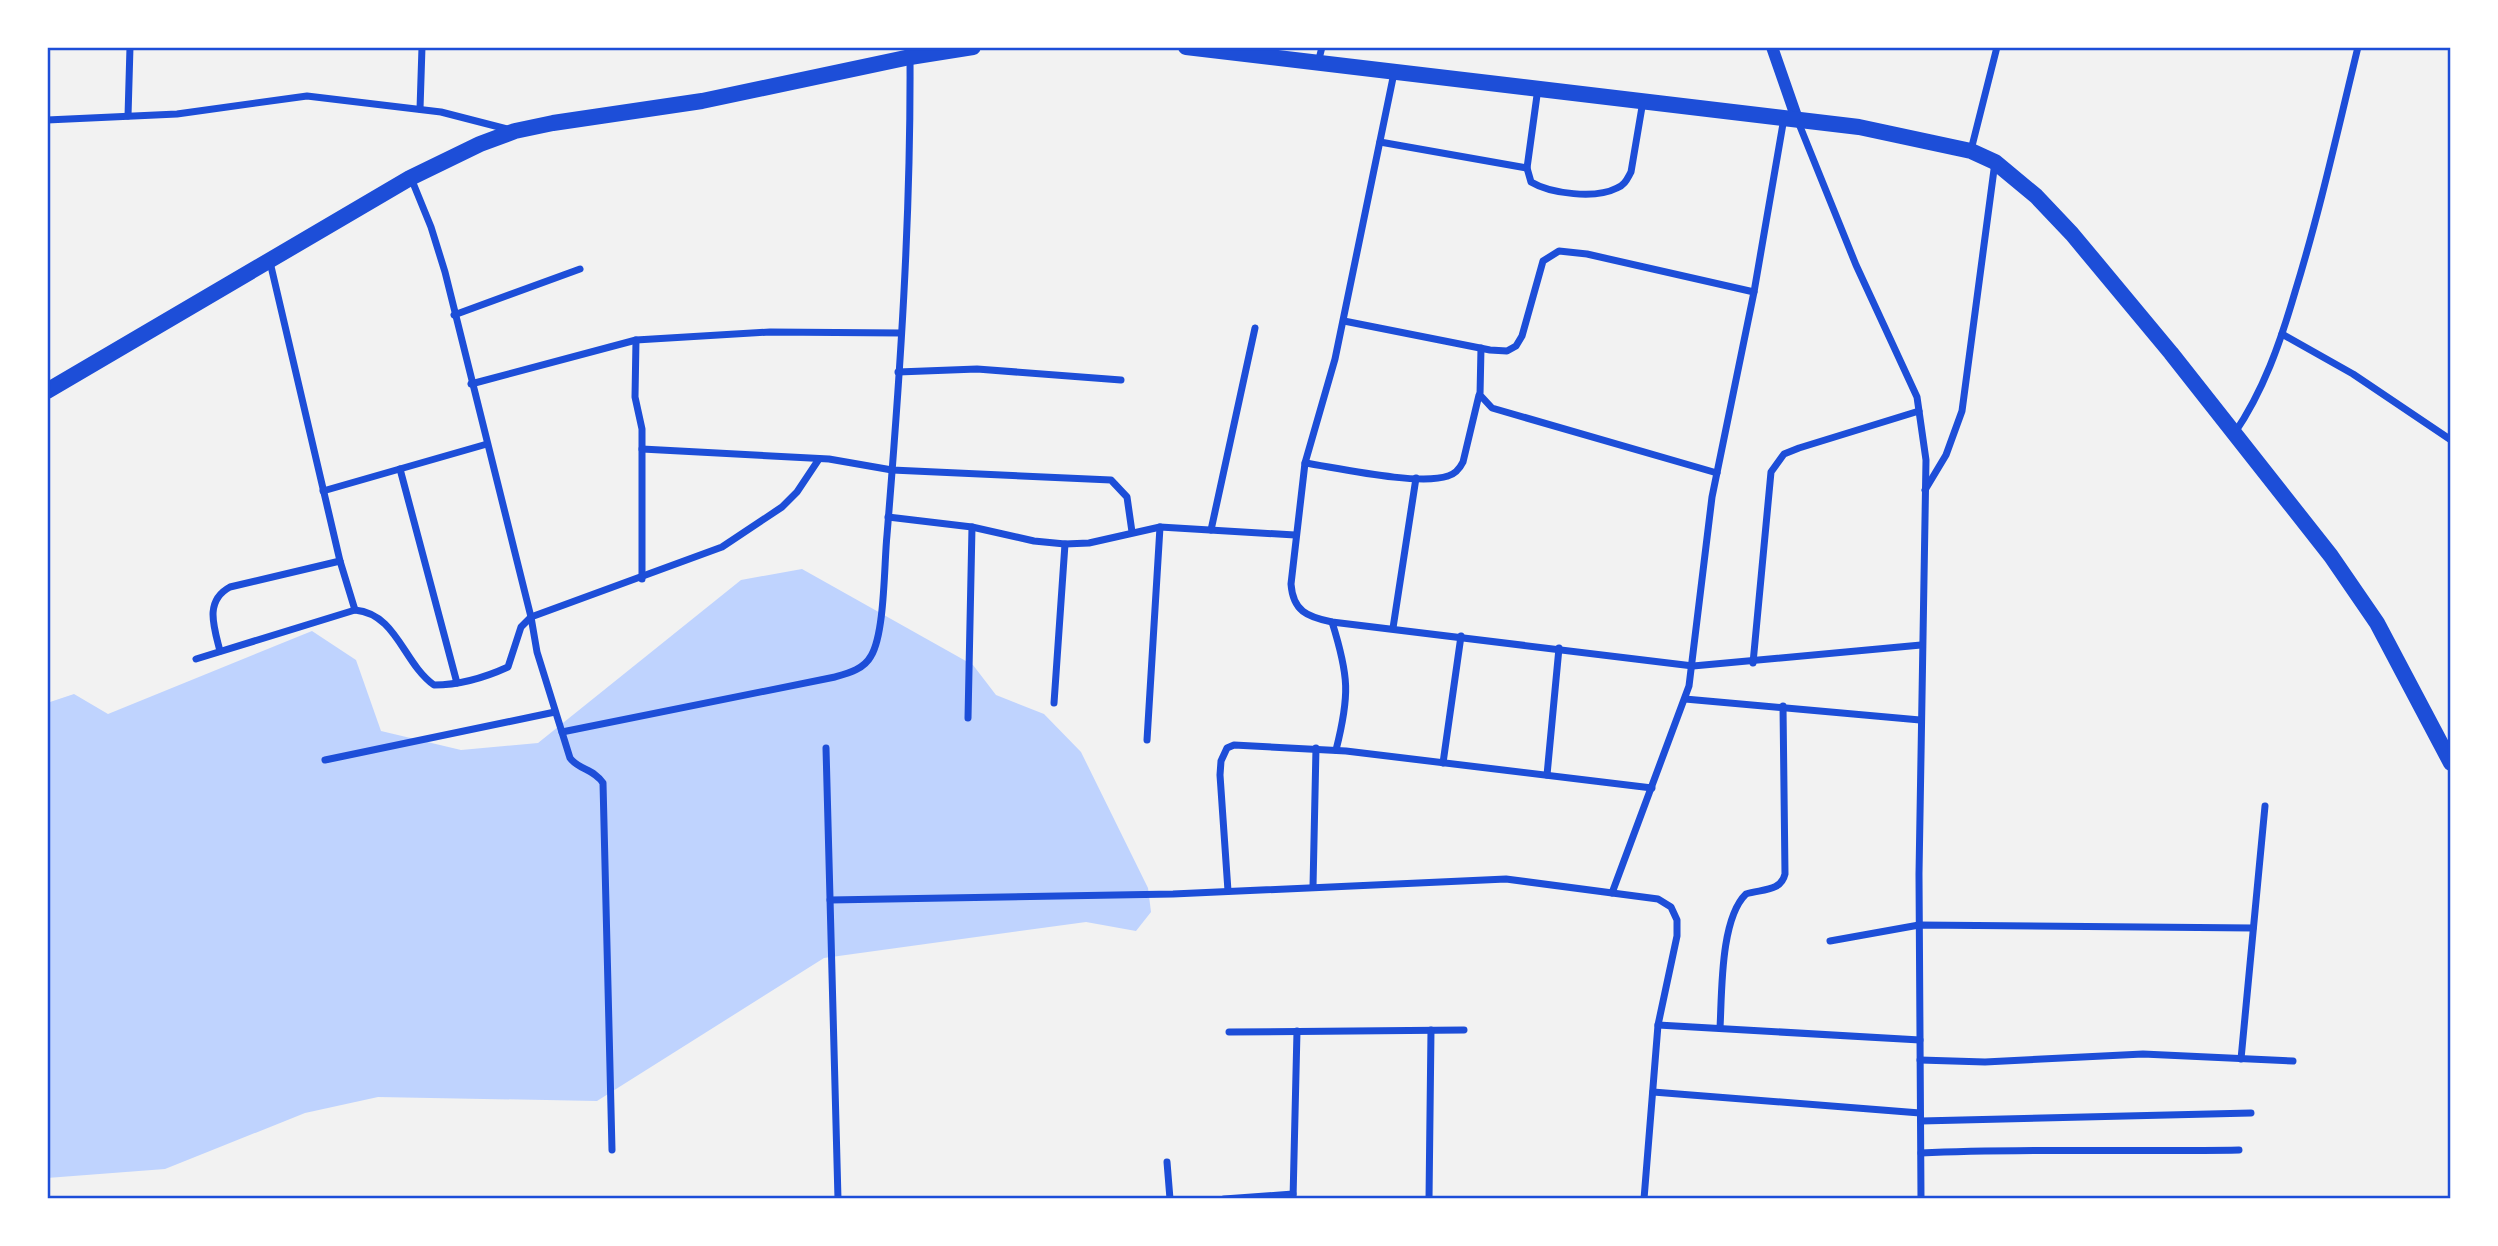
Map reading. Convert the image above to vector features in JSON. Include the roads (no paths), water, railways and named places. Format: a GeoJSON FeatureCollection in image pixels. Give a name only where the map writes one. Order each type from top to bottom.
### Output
{"type":"FeatureCollection","features":[{"type":"Feature","properties":{"kind":"main road"},"geometry":{"type":"LineString","coordinates":[[47,391],[410,178],[480,144],[515,131],[702,101],[910,57],[973,47]]}},
{"type":"Feature","properties":{"kind":"main road"},"geometry":{"type":"LineString","coordinates":[[1186,47],[1320,55],[1395,72],[1791,118],[1880,131],[1971,151],[1995,162],[2028,189],[2072,234],[2332,556],[2377,623],[2451,764]]}},
{"type":"Feature","properties":{"kind":"street"},"geometry":{"type":"LineString","coordinates":[[128,116],[130,47]]}},
{"type":"Feature","properties":{"kind":"street"},"geometry":{"type":"LineString","coordinates":[[420,109],[422,47]]}},
{"type":"Feature","properties":{"kind":"street"},"geometry":{"type":"LineString","coordinates":[[1772,47],[1791,118],[1909,377],[1919,411],[1926,460],[1920,720],[1921,1199]]}},
{"type":"Feature","properties":{"kind":"street"},"geometry":{"type":"LineString","coordinates":[[1971,151],[1997,47]]}},
{"type":"Feature","properties":{"kind":"street"},"geometry":{"type":"LineString","coordinates":[[2234,433],[2260,391],[2282,334],[2308,251],[2358,47]]}},
{"type":"Feature","properties":{"kind":"street"},"geometry":{"type":"LineString","coordinates":[[562,732],[835,677],[862,666],[871,658],[879,627],[901,332],[910,161],[910,57]]}},
{"type":"Feature","properties":{"kind":"street"},"geometry":{"type":"LineString","coordinates":[[1395,72],[1344,321],[1305,463],[1295,535],[1292,600],[1311,618],[1332,622],[1693,666],[1753,663],[1921,645]]}},
{"type":"Feature","properties":{"kind":"street"},"geometry":{"type":"LineString","coordinates":[[1538,87],[1527,168],[1531,182],[1542,189],[1586,193],[1618,188],[1631,172],[1643,100]]}},
{"type":"Feature","properties":{"kind":"street"},"geometry":{"type":"LineString","coordinates":[[47,120],[177,114],[289,96],[358,100],[420,109],[515,131]]}},
{"type":"Feature","properties":{"kind":"street"},"geometry":{"type":"LineString","coordinates":[[1612,893],[1685,699],[1693,666],[1717,472],[1791,118]]}},
{"type":"Feature","properties":{"kind":"street"},"geometry":{"type":"LineString","coordinates":[[1380,142],[1527,168]]}},
{"type":"Feature","properties":{"kind":"street"},"geometry":{"type":"LineString","coordinates":[[1925,491],[1946,455],[1962,411],[1995,162]]}},
{"type":"Feature","properties":{"kind":"street"},"geometry":{"type":"LineString","coordinates":[[410,178],[435,240],[531,617],[537,652],[569,758],[576,766],[597,774],[603,783],[612,1150]]}},
{"type":"Feature","properties":{"kind":"street"},"geometry":{"type":"LineString","coordinates":[[1344,321],[1507,351],[1516,346],[1529,318],[1539,270],[1550,254],[1559,251],[1587,254],[1754,292]]}},
{"type":"Feature","properties":{"kind":"street"},"geometry":{"type":"LineString","coordinates":[[270,262],[340,561],[355,610]]}},
{"type":"Feature","properties":{"kind":"street"},"geometry":{"type":"LineString","coordinates":[[454,315],[580,270]]}},
{"type":"Feature","properties":{"kind":"street"},"geometry":{"type":"LineString","coordinates":[[1212,530],[1255,328]]}},
{"type":"Feature","properties":{"kind":"street"},"geometry":{"type":"LineString","coordinates":[[471,384],[636,340],[770,332],[901,332]]}},
{"type":"Feature","properties":{"kind":"street"},"geometry":{"type":"LineString","coordinates":[[2282,334],[2364,382],[2451,440]]}},
{"type":"Feature","properties":{"kind":"street"},"geometry":{"type":"LineString","coordinates":[[636,340],[635,397],[641,418],[642,449],[642,579]]}},
{"type":"Feature","properties":{"kind":"street"},"geometry":{"type":"LineString","coordinates":[[1305,463],[1416,478],[1449,476],[1459,470],[1480,395],[1481,348]]}},
{"type":"Feature","properties":{"kind":"street"},"geometry":{"type":"LineString","coordinates":[[898,372],[977,369],[1121,380]]}},
{"type":"Feature","properties":{"kind":"street"},"geometry":{"type":"LineString","coordinates":[[1480,395],[1484,404],[1492,408],[1717,472]]}},
{"type":"Feature","properties":{"kind":"street"},"geometry":{"type":"LineString","coordinates":[[1753,663],[1771,472],[1777,461],[1799,448],[1919,411]]}},
{"type":"Feature","properties":{"kind":"street"},"geometry":{"type":"LineString","coordinates":[[323,491],[487,444]]}},
{"type":"Feature","properties":{"kind":"street"},"geometry":{"type":"LineString","coordinates":[[642,449],[819,459],[891,470],[1111,480],[1127,497],[1132,532]]}},
{"type":"Feature","properties":{"kind":"street"},"geometry":{"type":"LineString","coordinates":[[196,659],[355,610],[367,611],[381,619],[426,679],[434,684],[457,683],[508,667],[521,627],[531,617],[642,579],[722,547],[762,523],[797,492],[819,459]]}},
{"type":"Feature","properties":{"kind":"street"},"geometry":{"type":"LineString","coordinates":[[400,469],[457,683]]}},
{"type":"Feature","properties":{"kind":"street"},"geometry":{"type":"LineString","coordinates":[[1393,628],[1416,478]]}},
{"type":"Feature","properties":{"kind":"street"},"geometry":{"type":"LineString","coordinates":[[888,517],[972,527],[1034,541],[1065,544],[1089,543],[1160,527],[1295,535]]}},
{"type":"Feature","properties":{"kind":"street"},"geometry":{"type":"LineString","coordinates":[[968,718],[972,527]]}},
{"type":"Feature","properties":{"kind":"street"},"geometry":{"type":"LineString","coordinates":[[1147,740],[1160,527]]}},
{"type":"Feature","properties":{"kind":"street"},"geometry":{"type":"LineString","coordinates":[[1054,703],[1065,544]]}},
{"type":"Feature","properties":{"kind":"street"},"geometry":{"type":"LineString","coordinates":[[220,651],[213,620],[213,605],[219,593],[230,587],[340,561]]}},
{"type":"Feature","properties":{"kind":"street"},"geometry":{"type":"LineString","coordinates":[[1332,622],[1347,674],[1345,716],[1336,750]]}},
{"type":"Feature","properties":{"kind":"street"},"geometry":{"type":"LineString","coordinates":[[1443,763],[1461,636]]}},
{"type":"Feature","properties":{"kind":"street"},"geometry":{"type":"LineString","coordinates":[[1547,775],[1559,649]]}},
{"type":"Feature","properties":{"kind":"street"},"geometry":{"type":"LineString","coordinates":[[1685,699],[1920,720]]}},
{"type":"Feature","properties":{"kind":"street"},"geometry":{"type":"LineString","coordinates":[[1720,1028],[1724,967],[1734,909],[1746,894],[1776,887],[1783,881],[1785,874],[1783,706]]}},
{"type":"Feature","properties":{"kind":"street"},"geometry":{"type":"LineString","coordinates":[[325,760],[555,712]]}},
{"type":"Feature","properties":{"kind":"street"},"geometry":{"type":"LineString","coordinates":[[1228,891],[1220,775],[1221,761],[1227,748],[1234,745],[1336,750],[1652,788]]}},
{"type":"Feature","properties":{"kind":"street"},"geometry":{"type":"LineString","coordinates":[[826,748],[838,1199]]}},
{"type":"Feature","properties":{"kind":"street"},"geometry":{"type":"LineString","coordinates":[[1313,887],[1316,748]]}},
{"type":"Feature","properties":{"kind":"street"},"geometry":{"type":"LineString","coordinates":[[2241,1059],[2265,806]]}},
{"type":"Feature","properties":{"kind":"street"},"geometry":{"type":"LineString","coordinates":[[830,900],[1228,891],[1506,879],[1658,899],[1671,906],[1677,920],[1675,951],[1664,985],[1658,1025],[1644,1199]]}},
{"type":"Feature","properties":{"kind":"street"},"geometry":{"type":"LineString","coordinates":[[1830,941],[1919,925],[2253,928]]}},
{"type":"Feature","properties":{"kind":"street"},"geometry":{"type":"LineString","coordinates":[[1658,1025],[1920,1040]]}},
{"type":"Feature","properties":{"kind":"street"},"geometry":{"type":"LineString","coordinates":[[1429,1199],[1431,1030]]}},
{"type":"Feature","properties":{"kind":"street"},"geometry":{"type":"LineString","coordinates":[[1229,1032],[1464,1030]]}},
{"type":"Feature","properties":{"kind":"street"},"geometry":{"type":"LineString","coordinates":[[1224,1199],[1293,1196],[1297,1031]]}},
{"type":"Feature","properties":{"kind":"street"},"geometry":{"type":"LineString","coordinates":[[1920,1060],[1985,1062],[2143,1054],[2293,1061]]}},
{"type":"Feature","properties":{"kind":"street"},"geometry":{"type":"LineString","coordinates":[[1653,1092],[1920,1117],[2251,1113]]}},
{"type":"Feature","properties":{"kind":"street"},"geometry":{"type":"LineString","coordinates":[[1921,1153],[2056,1149],[2131,1152],[2239,1150]]}},
{"type":"Feature","properties":{"kind":"street"},"geometry":{"type":"LineString","coordinates":[[1167,1161],[1170,1199]]}},
{"type":"Feature","properties":{"kind":"water"},"geometry":{"type":"Polygon","coordinates":[[[802,569],[973,665],[996,695],[1044,714],[1081,752],[1148,888],[1151,912],[1136,931],[1086,922],[824,958],[597,1101],[378,1097],[305,1113],[165,1169],[47,1178],[47,703],[74,694],[108,714],[312,631],[356,660],[381,731],[461,750],[538,743],[741,580],[802,569]]]}}]}
